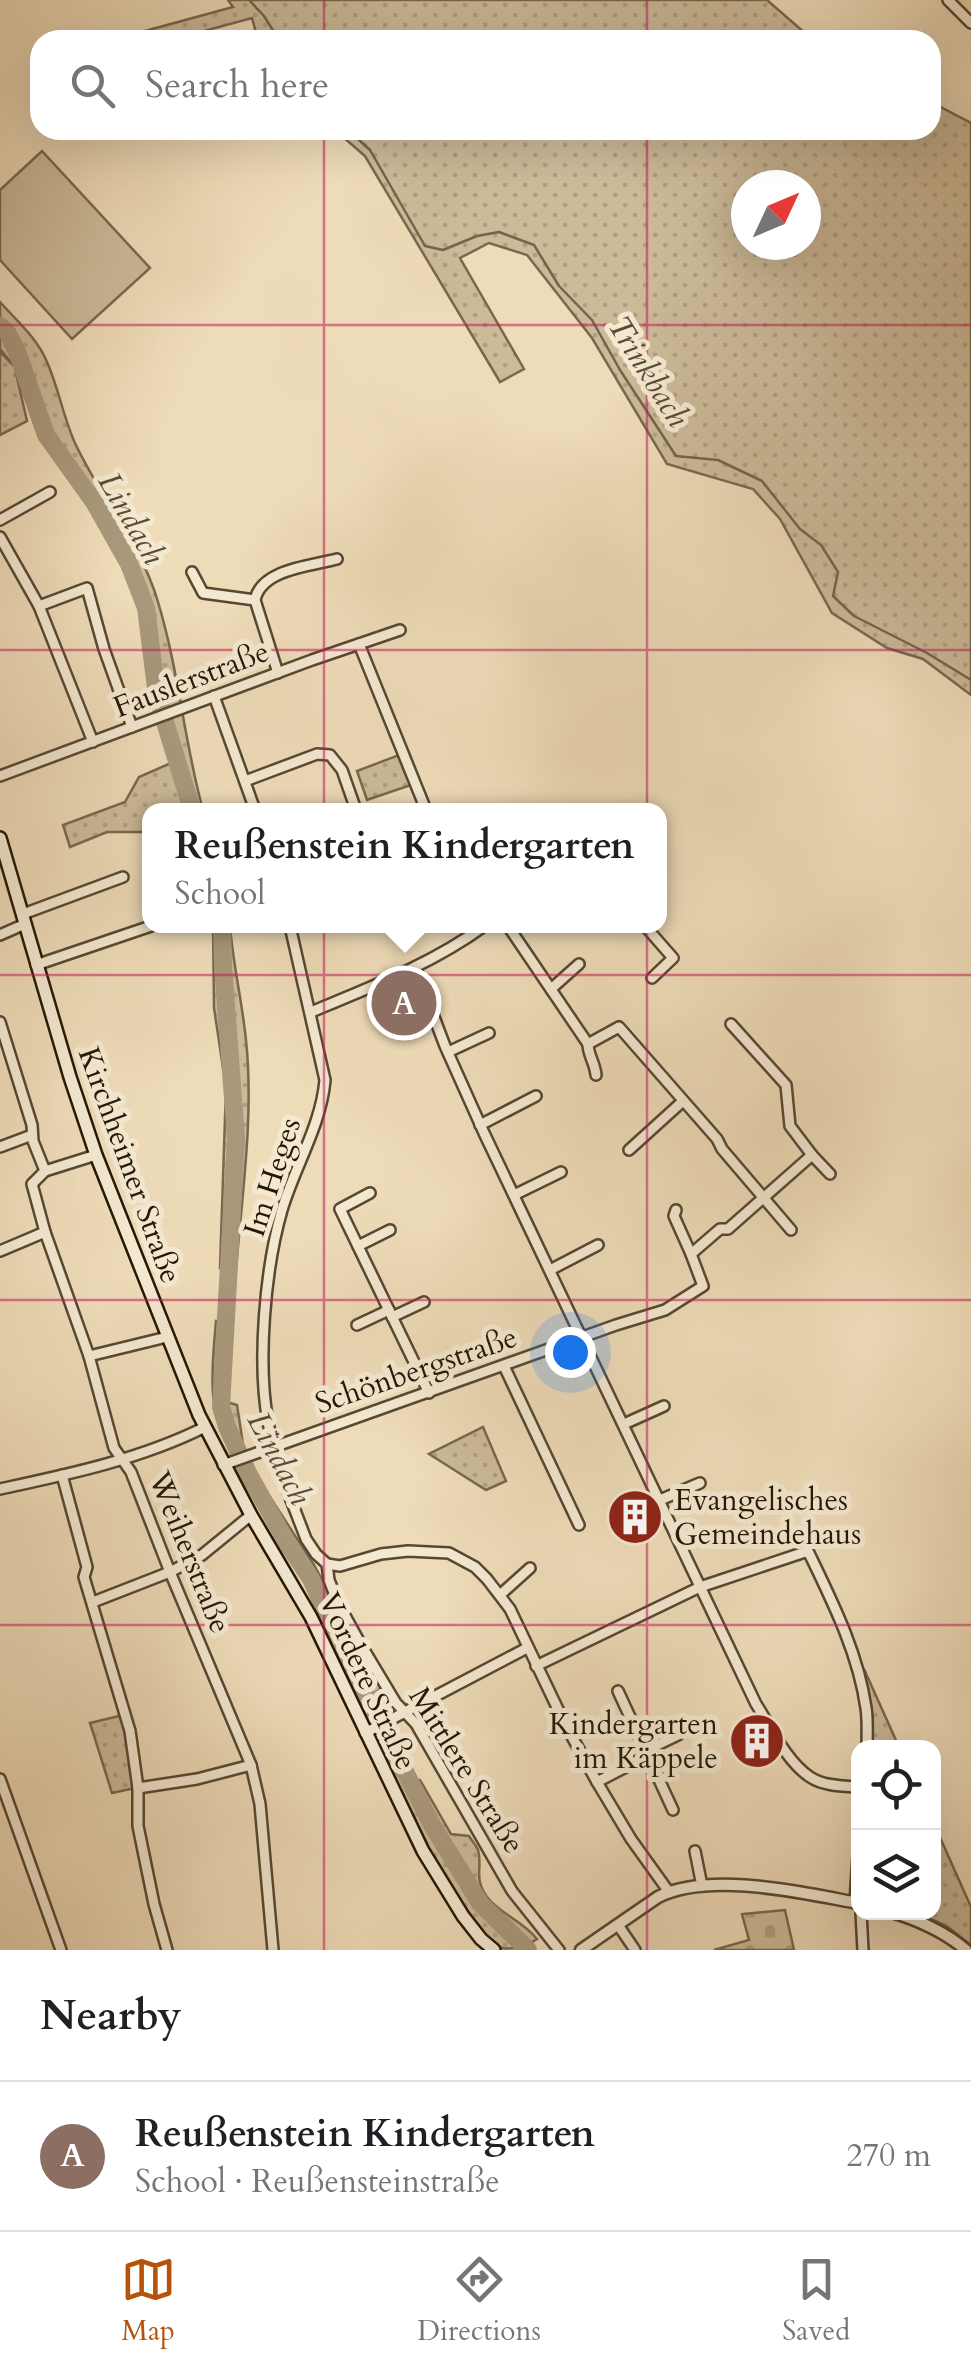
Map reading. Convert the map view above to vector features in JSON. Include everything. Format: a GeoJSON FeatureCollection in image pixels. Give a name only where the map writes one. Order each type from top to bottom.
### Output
{"type":"FeatureCollection","features":[{"type":"Feature","properties":{"kind":"main road","name":"Kirchheimer Straße"},"geometry":{"type":"LineString","coordinates":[[0,838],[96,1155],[205,1427]]}},
{"type":"Feature","properties":{"kind":"main road","name":"Vordere Straße"},"geometry":{"type":"LineString","coordinates":[[205,1427],[228,1462],[251,1515],[312,1617],[370,1730],[423,1851],[463,1916],[492,1949]]}},
{"type":"Feature","properties":{"kind":"street"},"geometry":{"type":"LineString","coordinates":[[948,0],[971,23]]}},
{"type":"Feature","properties":{"kind":"street"},"geometry":{"type":"LineString","coordinates":[[0,520],[50,492]]}},
{"type":"Feature","properties":{"kind":"street"},"geometry":{"type":"LineString","coordinates":[[0,537],[39,606],[93,742]]}},
{"type":"Feature","properties":{"kind":"street"},"geometry":{"type":"LineString","coordinates":[[278,673],[254,600],[257,590],[264,581],[337,560]]}},
{"type":"Feature","properties":{"kind":"street"},"geometry":{"type":"LineString","coordinates":[[192,572],[203,594],[254,600]]}},
{"type":"Feature","properties":{"kind":"street"},"geometry":{"type":"LineString","coordinates":[[39,606],[87,588],[132,727]]}},
{"type":"Feature","properties":{"kind":"street","name":"Fauslerstraße"},"geometry":{"type":"LineString","coordinates":[[0,776],[400,630]]}},
{"type":"Feature","properties":{"kind":"street"},"geometry":{"type":"LineString","coordinates":[[359,644],[423,803]]}},
{"type":"Feature","properties":{"kind":"street"},"geometry":{"type":"LineString","coordinates":[[214,696],[253,803]]}},
{"type":"Feature","properties":{"kind":"street"},"geometry":{"type":"LineString","coordinates":[[245,781],[318,754],[330,755],[342,770],[354,803]]}},
{"type":"Feature","properties":{"kind":"street"},"geometry":{"type":"LineString","coordinates":[[0,935],[24,919],[123,877]]}},
{"type":"Feature","properties":{"kind":"street"},"geometry":{"type":"LineString","coordinates":[[36,965],[142,929]]}},
{"type":"Feature","properties":{"kind":"street","name":"Im Heges"},"geometry":{"type":"LineString","coordinates":[[274,1446],[262,1363],[266,1300],[282,1209],[322,1104],[325,1080],[293,933]]}},
{"type":"Feature","properties":{"kind":"street"},"geometry":{"type":"LineString","coordinates":[[310,1012],[415,967],[474,933]]}},
{"type":"Feature","properties":{"kind":"street"},"geometry":{"type":"LineString","coordinates":[[513,933],[588,1044],[596,1075]]}},
{"type":"Feature","properties":{"kind":"street"},"geometry":{"type":"LineString","coordinates":[[651,933],[673,958],[652,978]]}},
{"type":"Feature","properties":{"kind":"street"},"geometry":{"type":"LineString","coordinates":[[551,989],[579,964]]}},
{"type":"Feature","properties":{"kind":"street"},"geometry":{"type":"LineString","coordinates":[[415,967],[480,1124],[756,1704],[793,1761],[812,1778],[851,1786]]}},
{"type":"Feature","properties":{"kind":"street","name":"Weiherstraße"},"geometry":{"type":"LineString","coordinates":[[0,1022],[45,1171],[32,1184],[89,1356],[114,1448],[132,1472],[251,1766],[260,1804],[272,1950]]}},
{"type":"Feature","properties":{"kind":"street"},"geometry":{"type":"LineString","coordinates":[[731,1024],[786,1085],[790,1126],[830,1174]]}},
{"type":"Feature","properties":{"kind":"street"},"geometry":{"type":"LineString","coordinates":[[588,1044],[618,1027],[792,1230]]}},
{"type":"Feature","properties":{"kind":"street"},"geometry":{"type":"LineString","coordinates":[[448,1052],[488,1033]]}},
{"type":"Feature","properties":{"kind":"street"},"geometry":{"type":"LineString","coordinates":[[480,1124],[536,1096]]}},
{"type":"Feature","properties":{"kind":"street"},"geometry":{"type":"LineString","coordinates":[[629,1150],[684,1101]]}},
{"type":"Feature","properties":{"kind":"street"},"geometry":{"type":"LineString","coordinates":[[0,1147],[32,1134]]}},
{"type":"Feature","properties":{"kind":"street"},"geometry":{"type":"LineString","coordinates":[[45,1171],[96,1155]]}},
{"type":"Feature","properties":{"kind":"street"},"geometry":{"type":"LineString","coordinates":[[691,1254],[720,1229],[728,1230],[812,1155]]}},
{"type":"Feature","properties":{"kind":"street"},"geometry":{"type":"LineString","coordinates":[[514,1195],[561,1172]]}},
{"type":"Feature","properties":{"kind":"street"},"geometry":{"type":"LineString","coordinates":[[370,1192],[340,1209],[429,1393]]}},
{"type":"Feature","properties":{"kind":"street","name":"Schönbergstraße"},"geometry":{"type":"LineString","coordinates":[[228,1462],[665,1310],[702,1286],[674,1216],[676,1210]]}},
{"type":"Feature","properties":{"kind":"street"},"geometry":{"type":"LineString","coordinates":[[358,1246],[390,1230]]}},
{"type":"Feature","properties":{"kind":"street"},"geometry":{"type":"LineString","coordinates":[[0,1252],[45,1232]]}},
{"type":"Feature","properties":{"kind":"street"},"geometry":{"type":"LineString","coordinates":[[550,1270],[598,1245]]}},
{"type":"Feature","properties":{"kind":"street"},"geometry":{"type":"LineString","coordinates":[[357,1325],[424,1302]]}},
{"type":"Feature","properties":{"kind":"street"},"geometry":{"type":"LineString","coordinates":[[89,1356],[167,1337]]}},
{"type":"Feature","properties":{"kind":"street"},"geometry":{"type":"LineString","coordinates":[[504,1366],[579,1525]]}},
{"type":"Feature","properties":{"kind":"street"},"geometry":{"type":"LineString","coordinates":[[624,1424],[664,1406]]}},
{"type":"Feature","properties":{"kind":"street"},"geometry":{"type":"LineString","coordinates":[[0,1489],[168,1445],[205,1427]]}},
{"type":"Feature","properties":{"kind":"street","name":"Mittlere Straße"},"geometry":{"type":"LineString","coordinates":[[274,1446],[306,1538],[327,1564],[339,1606],[396,1704],[416,1724],[512,1891],[560,1950]]}},
{"type":"Feature","properties":{"kind":"street"},"geometry":{"type":"LineString","coordinates":[[62,1475],[88,1567],[84,1577],[130,1731],[138,1788],[138,1826],[167,1950]]}},
{"type":"Feature","properties":{"kind":"street"},"geometry":{"type":"LineString","coordinates":[[660,1500],[700,1483]]}},
{"type":"Feature","properties":{"kind":"street"},"geometry":{"type":"LineString","coordinates":[[93,1602],[202,1555],[251,1515]]}},
{"type":"Feature","properties":{"kind":"street"},"geometry":{"type":"LineString","coordinates":[[536,1666],[700,1587],[808,1551],[858,1668],[867,1711],[866,1740]]}},
{"type":"Feature","properties":{"kind":"street"},"geometry":{"type":"LineString","coordinates":[[327,1564],[340,1566],[394,1553],[449,1553],[474,1567],[501,1594],[597,1782],[630,1839],[669,1892]]}},
{"type":"Feature","properties":{"kind":"street"},"geometry":{"type":"LineString","coordinates":[[501,1594],[530,1568]]}},
{"type":"Feature","properties":{"kind":"street"},"geometry":{"type":"LineString","coordinates":[[370,1730],[527,1648]]}},
{"type":"Feature","properties":{"kind":"street"},"geometry":{"type":"LineString","coordinates":[[618,1691],[674,1810]]}},
{"type":"Feature","properties":{"kind":"street"},"geometry":{"type":"LineString","coordinates":[[597,1782],[678,1735]]}},
{"type":"Feature","properties":{"kind":"street"},"geometry":{"type":"LineString","coordinates":[[138,1788],[251,1766]]}},
{"type":"Feature","properties":{"kind":"street"},"geometry":{"type":"LineString","coordinates":[[0,1779],[61,1950]]}},
{"type":"Feature","properties":{"kind":"street"},"geometry":{"type":"LineString","coordinates":[[695,1851],[702,1886]]}},
{"type":"Feature","properties":{"kind":"street"},"geometry":{"type":"LineString","coordinates":[[581,1950],[669,1892],[702,1886],[740,1885],[851,1905]]}},
{"type":"Feature","properties":{"kind":"street"},"geometry":{"type":"LineString","coordinates":[[859,1920],[862,1950]]}},
{"type":"Feature","properties":{"kind":"street"},"geometry":{"type":"LineString","coordinates":[[912,1920],[966,1950]]}},
{"type":"Feature","properties":{"kind":"street"},"geometry":{"type":"LineString","coordinates":[[618,1926],[634,1950]]}},
{"type":"Feature","properties":{"kind":"green space"},"geometry":{"type":"Polygon","coordinates":[[[228,0],[767,0],[802,30],[255,30],[252,18],[208,30],[149,30],[233,7],[228,0]]]}},
{"type":"Feature","properties":{"kind":"green space"},"geometry":{"type":"Polygon","coordinates":[[[941,107],[971,123],[971,695],[923,659],[887,648],[832,613],[780,519],[753,489],[667,464],[592,338],[527,255],[489,243],[460,258],[524,369],[500,382],[365,156],[347,140],[941,140],[941,107]]]}},
{"type":"Feature","properties":{"kind":"green space"},"geometry":{"type":"Polygon","coordinates":[[[42,151],[150,268],[72,339],[0,260],[0,190],[42,151]]]}},
{"type":"Feature","properties":{"kind":"green space"},"geometry":{"type":"Polygon","coordinates":[[[0,302],[43,353],[74,441],[131,540],[158,602],[201,803],[142,803],[142,832],[107,832],[70,847],[63,825],[125,802],[139,777],[171,763],[154,706],[142,608],[90,500],[39,437],[15,369],[27,421],[0,435],[0,352],[15,367],[0,349],[0,302]]]}},
{"type":"Feature","properties":{"kind":"green space"},"geometry":{"type":"Polygon","coordinates":[[[399,755],[411,785],[367,800],[357,771],[399,755]]]}},
{"type":"Feature","properties":{"kind":"green space"},"geometry":{"type":"Polygon","coordinates":[[[213,933],[231,933],[249,1097],[236,1270],[220,1268],[226,1088],[214,1008],[213,933]]]}},
{"type":"Feature","properties":{"kind":"green space"},"geometry":{"type":"Polygon","coordinates":[[[216,1321],[231,1323],[227,1402],[237,1405],[243,1444],[230,1444],[217,1416],[212,1385],[216,1321]]]}},
{"type":"Feature","properties":{"kind":"green space"},"geometry":{"type":"Polygon","coordinates":[[[483,1427],[506,1481],[486,1490],[429,1454],[483,1427]]]}},
{"type":"Feature","properties":{"kind":"green space"},"geometry":{"type":"Polygon","coordinates":[[[248,1463],[314,1565],[381,1688],[371,1697],[308,1567],[299,1571],[244,1475],[248,1463]]]}},
{"type":"Feature","properties":{"kind":"green space"},"geometry":{"type":"Polygon","coordinates":[[[864,1669],[896,1740],[870,1740],[864,1669]]]}},
{"type":"Feature","properties":{"kind":"green space"},"geometry":{"type":"Polygon","coordinates":[[[123,1715],[135,1788],[112,1793],[90,1723],[123,1715]]]}},
{"type":"Feature","properties":{"kind":"green space"},"geometry":{"type":"Polygon","coordinates":[[[383,1734],[405,1780],[420,1780],[451,1834],[469,1836],[476,1846],[480,1884],[487,1897],[537,1939],[520,1947],[502,1948],[466,1912],[431,1854],[378,1743],[383,1734]]]}},
{"type":"Feature","properties":{"kind":"green space"},"geometry":{"type":"Polygon","coordinates":[[[941,1840],[971,1907],[971,1945],[934,1920],[941,1920],[941,1840]]]}},
{"type":"Feature","properties":{"kind":"green space"},"geometry":{"type":"Polygon","coordinates":[[[785,1910],[794,1950],[714,1950],[749,1940],[742,1914],[785,1910]]]}},
{"type":"Feature","properties":{"kind":"waterway","name":"Trinkbach"},"geometry":{"type":"LineString","coordinates":[[249,0],[273,30]]}},
{"type":"Feature","properties":{"kind":"waterway","name":"Trinkbach"},"geometry":{"type":"LineString","coordinates":[[359,140],[370,150],[425,246],[443,250],[499,232],[534,245],[559,286],[592,320],[676,456],[718,460],[762,481],[800,529],[821,545],[838,572],[833,596],[854,616],[971,680]]}},
{"type":"Feature","properties":{"kind":"waterway","name":"Lindach"},"geometry":{"type":"LineString","coordinates":[[0,326],[18,354],[46,435],[94,502],[129,564],[146,608],[157,696],[190,803]]}},
{"type":"Feature","properties":{"kind":"waterway","name":"Lindach"},"geometry":{"type":"LineString","coordinates":[[222,933],[236,1139],[221,1407],[227,1427],[248,1473],[311,1579],[432,1825],[480,1903],[528,1950]]}},
{"type":"Feature","properties":{"kind":"place","name":"Reußenstein Kindergarten"},"geometry":{"type":"Point","coordinates":[404,1003]}},
{"type":"Feature","properties":{"kind":"place","name":"Evangelisches Gemeindehaus"},"geometry":{"type":"Point","coordinates":[635,1517]}},
{"type":"Feature","properties":{"kind":"place","name":"Kindergarten im Käppele"},"geometry":{"type":"Point","coordinates":[757,1741]}}]}
